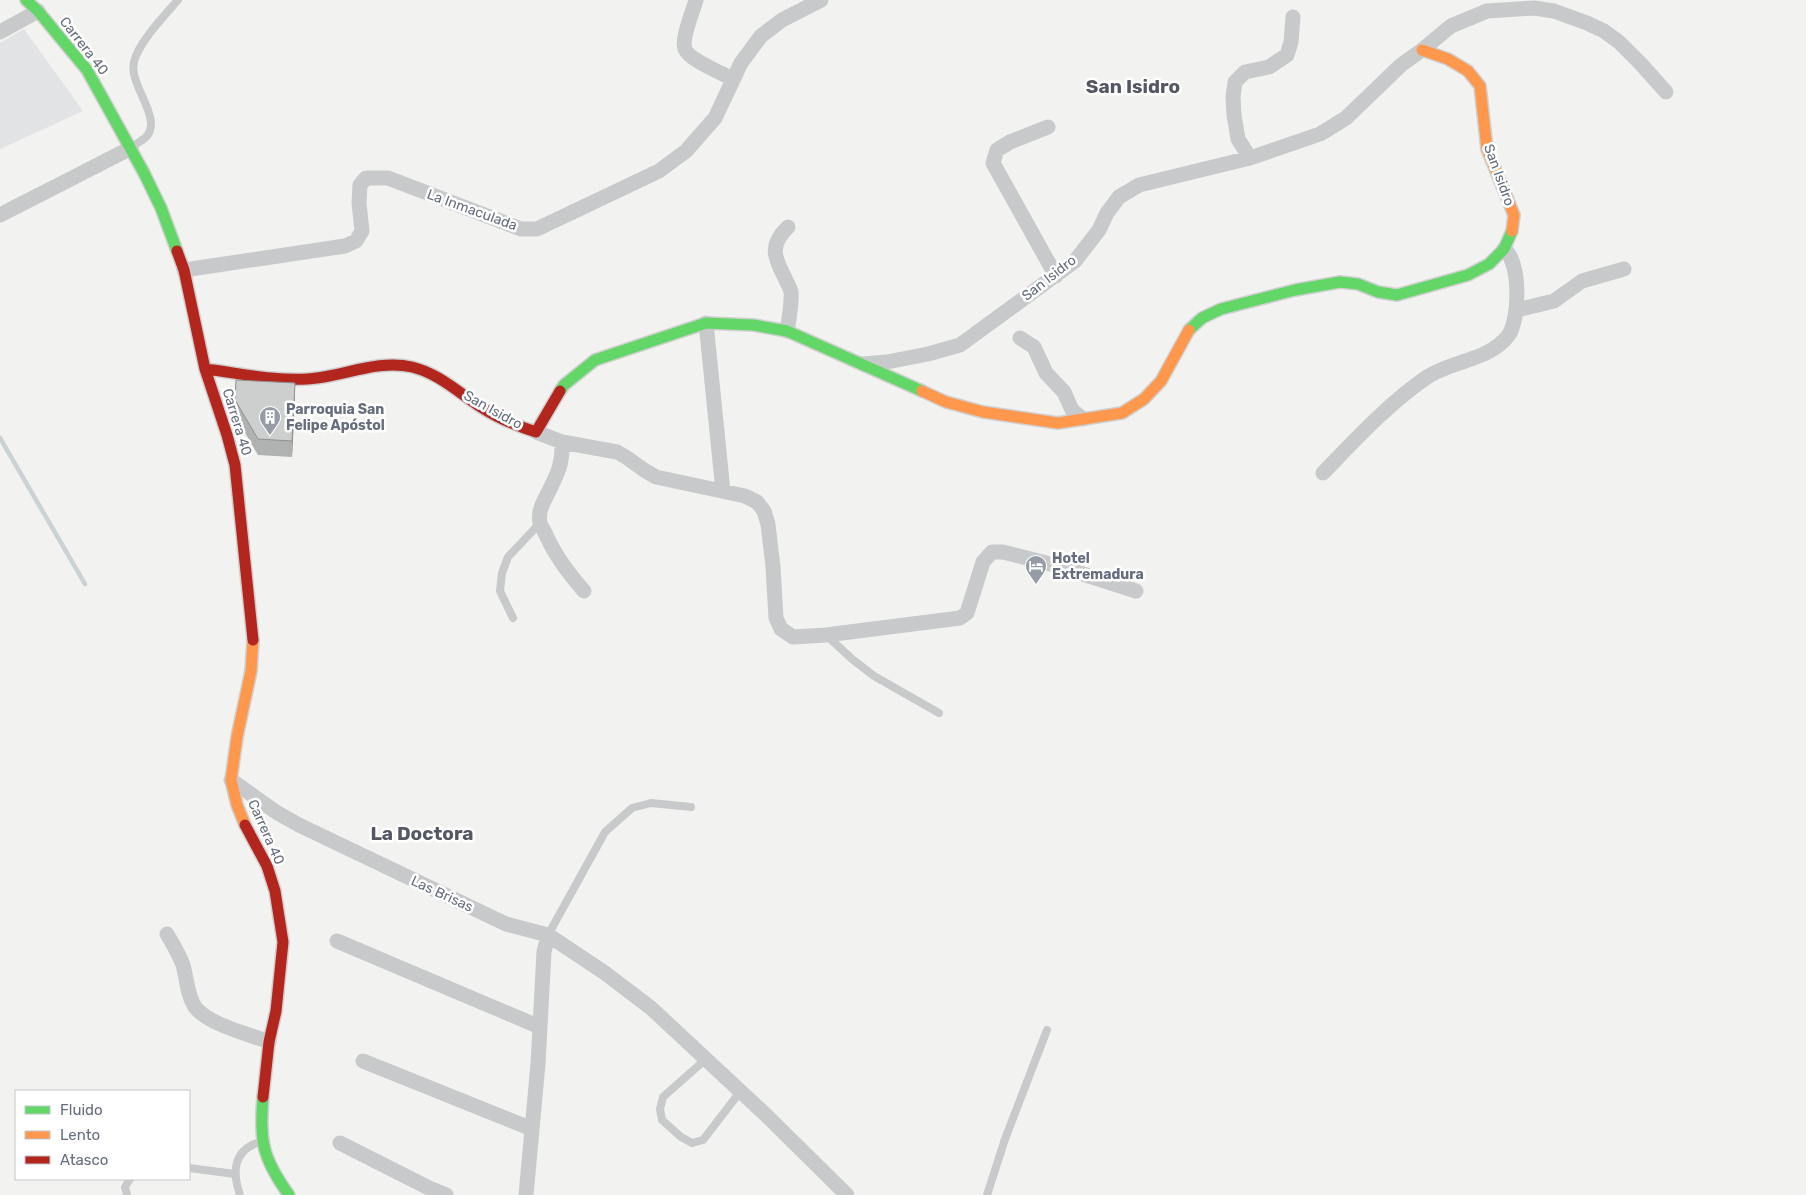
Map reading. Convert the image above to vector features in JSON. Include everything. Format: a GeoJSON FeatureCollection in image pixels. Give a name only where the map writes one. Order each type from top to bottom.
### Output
{"type":"FeatureCollection","features":[{"type":"Feature","properties":{"kind":"street","name":"Carrera 40"},"geometry":{"type":"LineString","coordinates":[[26,0],[38,11],[87,70],[131,148],[161,208],[184,270],[205,369],[227,435],[234,465],[252,624],[252,660],[237,737],[231,780],[237,805],[247,830],[266,866],[275,891],[283,942],[276,1011],[269,1042],[261,1122],[262,1142],[267,1160],[289,1195]]}},
{"type":"Feature","properties":{"kind":"street"},"geometry":{"type":"LineString","coordinates":[[696,0],[684,42],[685,50],[693,58],[733,79]]}},
{"type":"Feature","properties":{"kind":"street","name":"La Inmaculada"},"geometry":{"type":"LineString","coordinates":[[184,270],[345,246],[356,241],[362,231],[359,202],[360,185],[366,178],[388,178],[521,230],[537,228],[659,170],[686,151],[715,118],[741,63],[761,36],[782,20],[821,0]]}},
{"type":"Feature","properties":{"kind":"street"},"geometry":{"type":"LineString","coordinates":[[1422,50],[1451,26],[1487,11],[1534,8],[1554,11],[1587,22],[1619,42],[1666,92]]}},
{"type":"Feature","properties":{"kind":"street"},"geometry":{"type":"LineString","coordinates":[[0,32],[38,11]]}},
{"type":"Feature","properties":{"kind":"street"},"geometry":{"type":"LineString","coordinates":[[1250,158],[1238,139],[1233,97],[1235,82],[1244,72],[1269,67],[1287,55],[1291,42],[1293,17]]}},
{"type":"Feature","properties":{"kind":"street","name":"San Isidro"},"geometry":{"type":"LineString","coordinates":[[205,369],[276,378],[306,379],[373,366],[395,364],[414,368],[444,381],[475,403],[501,418],[536,432],[549,407],[564,385],[595,360],[706,323],[753,325],[787,331],[812,341],[860,364],[946,402],[983,412],[1058,423],[1122,413],[1144,399],[1161,381],[1188,331],[1202,318],[1221,309],[1295,290],[1340,282],[1358,284],[1378,292],[1397,294],[1419,290],[1468,276],[1489,264],[1504,249],[1513,228],[1514,215],[1487,150],[1480,86],[1468,70],[1448,59],[1422,50],[1401,65],[1346,118],[1320,134],[1250,158],[1139,185],[1119,197],[1107,213],[1099,230],[1075,261],[960,345],[903,359],[860,364]]}},
{"type":"Feature","properties":{"kind":"street"},"geometry":{"type":"LineString","coordinates":[[1048,127],[1010,142],[997,150],[993,163],[1056,276]]}},
{"type":"Feature","properties":{"kind":"street"},"geometry":{"type":"LineString","coordinates":[[0,215],[131,148]]}},
{"type":"Feature","properties":{"kind":"street"},"geometry":{"type":"LineString","coordinates":[[787,331],[791,306],[791,290],[776,261],[775,246],[779,236],[788,227]]}},
{"type":"Feature","properties":{"kind":"street"},"geometry":{"type":"LineString","coordinates":[[1323,472],[1407,391],[1430,375],[1490,352],[1501,344],[1514,325],[1516,310],[1515,276],[1510,256],[1504,249]]}},
{"type":"Feature","properties":{"kind":"street"},"geometry":{"type":"LineString","coordinates":[[1516,310],[1554,301],[1582,281],[1624,269]]}},
{"type":"Feature","properties":{"kind":"street"},"geometry":{"type":"LineString","coordinates":[[706,323],[722,491]]}},
{"type":"Feature","properties":{"kind":"street"},"geometry":{"type":"LineString","coordinates":[[1020,338],[1034,347],[1046,373],[1064,392],[1072,410],[1083,419]]}},
{"type":"Feature","properties":{"kind":"street"},"geometry":{"type":"LineString","coordinates":[[536,432],[562,442],[617,452],[656,476],[722,491],[757,502],[764,512],[768,524],[776,618],[781,629],[793,637],[826,635],[960,618],[967,613],[983,562],[992,552],[1003,552],[1058,566],[1136,591]]}},
{"type":"Feature","properties":{"kind":"street"},"geometry":{"type":"LineString","coordinates":[[562,442],[562,457],[558,472],[540,513],[540,523],[553,549],[584,591]]}},
{"type":"Feature","properties":{"kind":"street","name":"Las Brisas"},"geometry":{"type":"LineString","coordinates":[[231,780],[276,812],[432,890],[506,924],[548,935],[628,989],[651,1008],[767,1116],[848,1195]]}},
{"type":"Feature","properties":{"kind":"street"},"geometry":{"type":"LineString","coordinates":[[167,934],[177,950],[196,1007],[206,1016],[223,1025],[269,1042]]}},
{"type":"Feature","properties":{"kind":"street"},"geometry":{"type":"LineString","coordinates":[[526,1195],[540,1028],[544,952],[548,935]]}},
{"type":"Feature","properties":{"kind":"street"},"geometry":{"type":"LineString","coordinates":[[337,941],[540,1028]]}},
{"type":"Feature","properties":{"kind":"street"},"geometry":{"type":"LineString","coordinates":[[363,1061],[532,1129]]}},
{"type":"Feature","properties":{"kind":"street"},"geometry":{"type":"LineString","coordinates":[[340,1143],[446,1195]]}},
{"type":"Feature","properties":{"kind":"lane"},"geometry":{"type":"LineString","coordinates":[[131,148],[147,137],[151,124],[150,114],[135,81],[133,63],[138,51],[150,33],[178,0]]}},
{"type":"Feature","properties":{"kind":"lane"},"geometry":{"type":"LineString","coordinates":[[513,618],[500,591],[502,573],[508,557],[540,523]]}},
{"type":"Feature","properties":{"kind":"lane"},"geometry":{"type":"LineString","coordinates":[[826,635],[874,676],[939,713]]}},
{"type":"Feature","properties":{"kind":"lane"},"geometry":{"type":"LineString","coordinates":[[548,935],[605,832],[632,808],[651,803],[691,808]]}},
{"type":"Feature","properties":{"kind":"lane"},"geometry":{"type":"LineString","coordinates":[[987,1195],[1005,1139],[1046,1030]]}},
{"type":"Feature","properties":{"kind":"lane"},"geometry":{"type":"LineString","coordinates":[[706,1059],[663,1097],[660,1109],[662,1120],[681,1137],[692,1143],[703,1140],[740,1092]]}},
{"type":"Feature","properties":{"kind":"lane"},"geometry":{"type":"LineString","coordinates":[[240,1195],[235,1174],[236,1166],[242,1153],[251,1145],[262,1142]]}},
{"type":"Feature","properties":{"kind":"lane"},"geometry":{"type":"LineString","coordinates":[[190,1168],[235,1174]]}},
{"type":"Feature","properties":{"kind":"lane"},"geometry":{"type":"LineString","coordinates":[[127,1195],[125,1187],[129,1180]]}},
{"type":"Feature","properties":{"kind":"shaded area"},"geometry":{"type":"Polygon","coordinates":[[[24,29],[83,111],[0,149],[0,43],[24,29]]]}},
{"type":"Feature","properties":{"kind":"building","name":"Parroquia San Felipe Apóstol"},"geometry":{"type":"Polygon","coordinates":[[[236,380],[295,383],[292,441],[258,439],[235,400],[236,380]]]}},
{"type":"Feature","properties":{"kind":"waterway"},"geometry":{"type":"LineString","coordinates":[[0,438],[85,584]]}},
{"type":"Feature","properties":{"kind":"traffic: fast"},"geometry":{"type":"LineString","coordinates":[[26,0],[38,11],[87,70],[144,173],[161,208],[177,251]]}},
{"type":"Feature","properties":{"kind":"traffic: fast"},"geometry":{"type":"LineString","coordinates":[[1189,330],[1202,318],[1221,309],[1295,290],[1340,282],[1358,284],[1378,292],[1397,295],[1468,275],[1489,264],[1504,249],[1512,231]]}},
{"type":"Feature","properties":{"kind":"traffic: fast"},"geometry":{"type":"LineString","coordinates":[[560,391],[564,385],[595,360],[706,323],[753,325],[787,331],[922,391]]}},
{"type":"Feature","properties":{"kind":"traffic: fast"},"geometry":{"type":"LineString","coordinates":[[263,1097],[262,1126],[265,1149],[273,1171],[289,1195]]}},
{"type":"Feature","properties":{"kind":"traffic: slow"},"geometry":{"type":"LineString","coordinates":[[1422,50],[1448,59],[1468,71],[1480,86],[1487,149],[1514,215],[1512,231]]}},
{"type":"Feature","properties":{"kind":"traffic: slow"},"geometry":{"type":"LineString","coordinates":[[922,391],[946,402],[983,412],[1058,423],[1122,413],[1144,399],[1161,381],[1189,330]]}},
{"type":"Feature","properties":{"kind":"traffic: slow"},"geometry":{"type":"LineString","coordinates":[[245,825],[237,805],[231,780],[237,737],[251,671],[253,640]]}},
{"type":"Feature","properties":{"kind":"traffic: jam"},"geometry":{"type":"LineString","coordinates":[[177,251],[184,270],[205,369],[235,465],[253,640]]}},
{"type":"Feature","properties":{"kind":"traffic: jam"},"geometry":{"type":"LineString","coordinates":[[205,369],[269,378],[307,379],[386,365],[412,367],[431,374],[494,415],[536,432],[560,391]]}},
{"type":"Feature","properties":{"kind":"traffic: jam"},"geometry":{"type":"LineString","coordinates":[[245,825],[267,866],[275,891],[283,942],[276,1011],[269,1042],[263,1097]]}},
{"type":"Feature","properties":{"kind":"place","name":"Parroquia San Felipe Apóstol"},"geometry":{"type":"Point","coordinates":[270,436]}},
{"type":"Feature","properties":{"kind":"place","name":"Hotel Extremadura"},"geometry":{"type":"Point","coordinates":[1036,585]}},
{"type":"Feature","properties":{"kind":"district","name":"San Isidro"},"geometry":{"type":"Point","coordinates":[1133,86]}},
{"type":"Feature","properties":{"kind":"district","name":"La Doctora"},"geometry":{"type":"Point","coordinates":[422,833]}}]}
